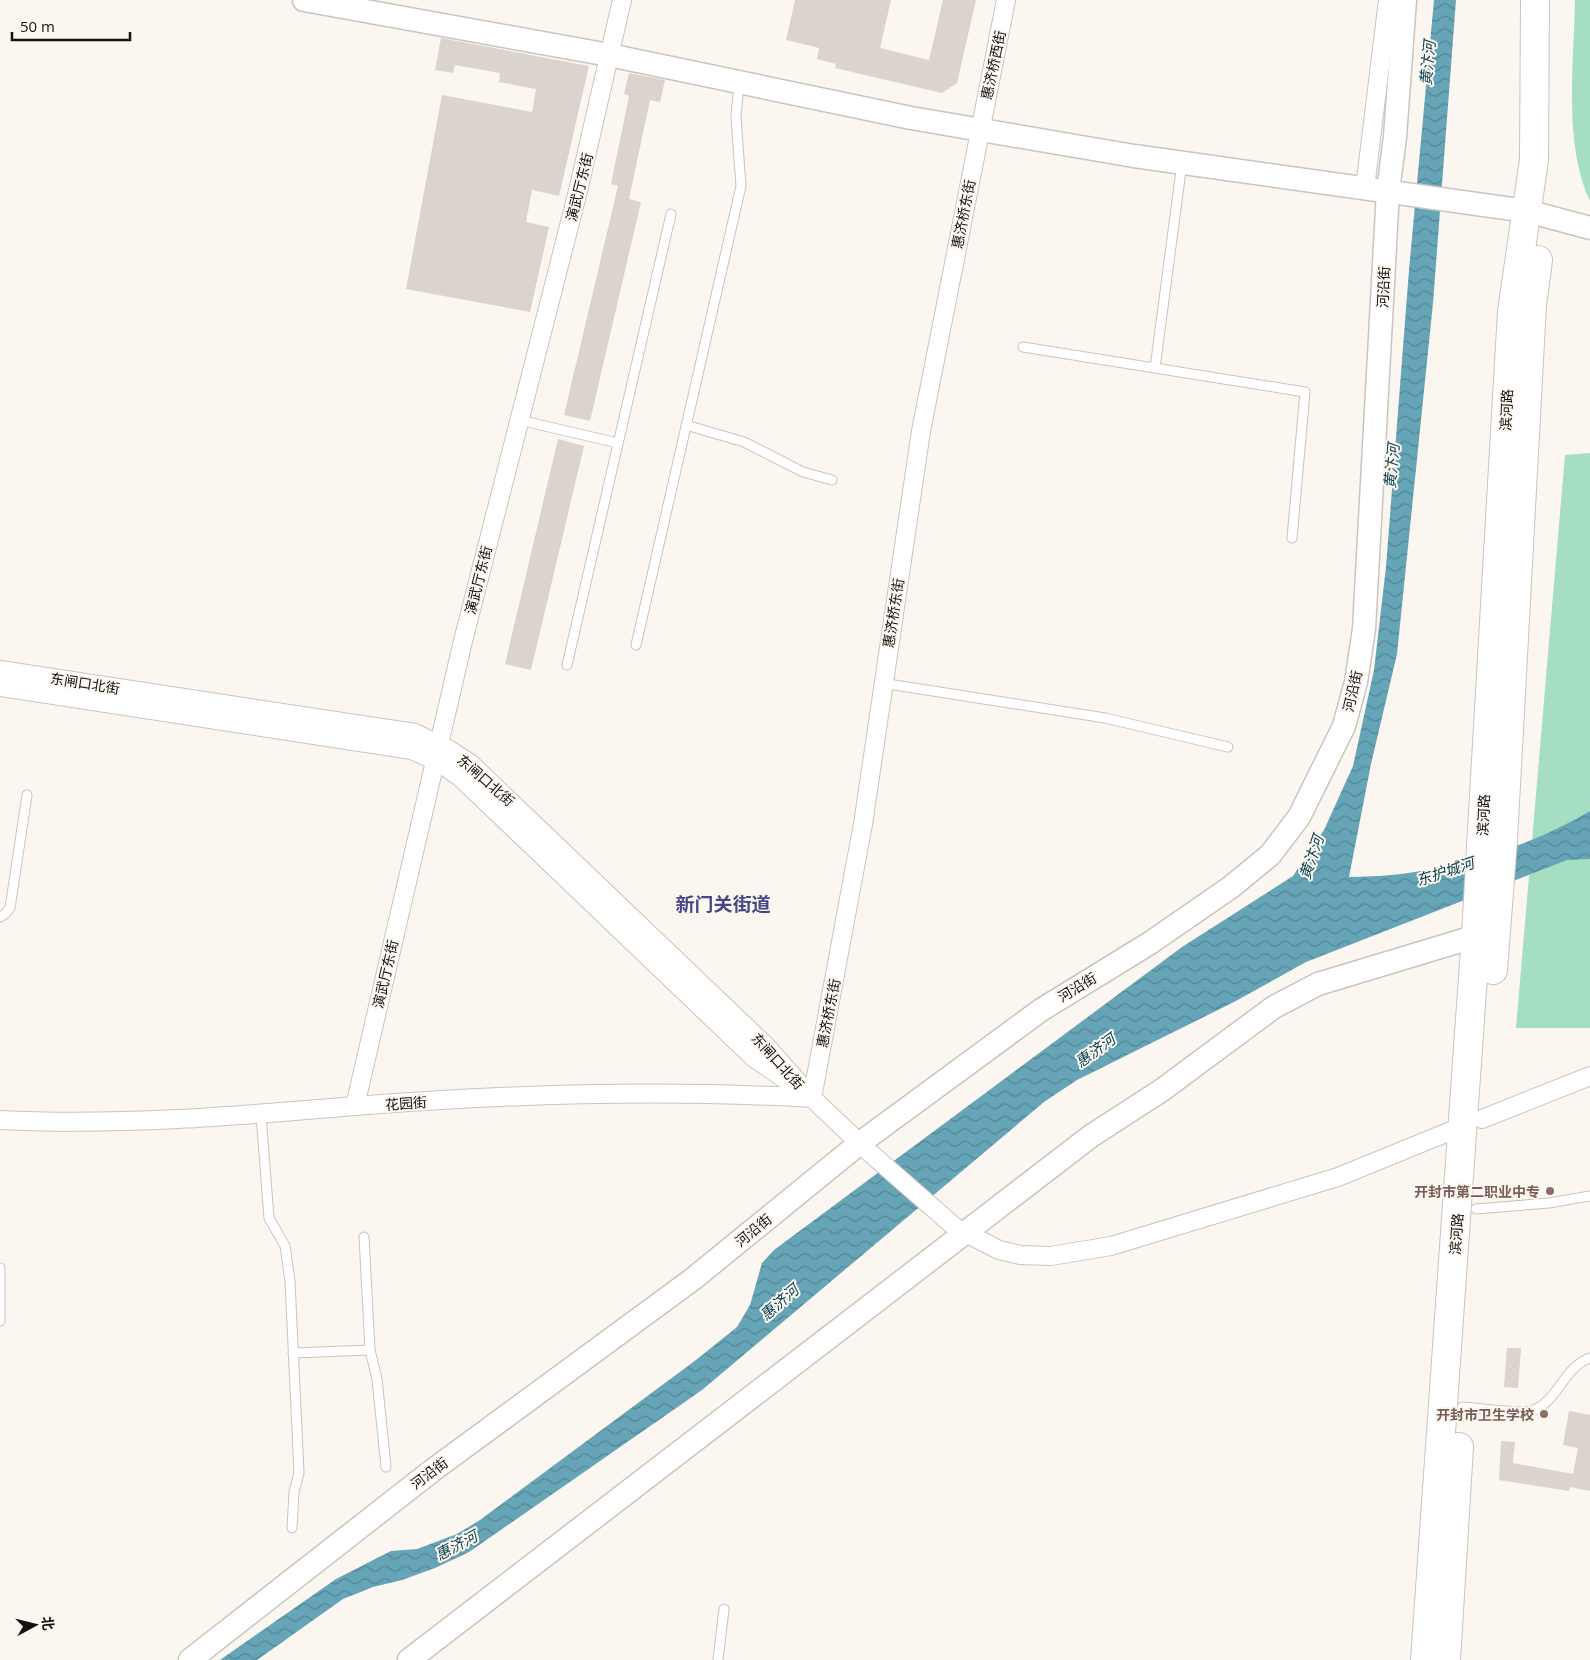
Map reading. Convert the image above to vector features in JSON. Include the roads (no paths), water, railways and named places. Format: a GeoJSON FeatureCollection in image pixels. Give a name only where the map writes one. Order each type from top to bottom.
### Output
{"type":"FeatureCollection","features":[{"type":"Feature","properties":{"kind":"main road","name":"滨河路"},"geometry":{"type":"LineString","coordinates":[[1425,1660],[1473,1123],[1532,305],[1535,213],[1535,0]]}},
{"type":"Feature","properties":{"kind":"main road","name":"滨河路"},"geometry":{"type":"LineString","coordinates":[[1535,213],[1551,164],[1552,0]]}},
{"type":"Feature","properties":{"kind":"main road","name":"滨河路"},"geometry":{"type":"LineString","coordinates":[[1446,1660],[1476,1209],[1473,1123]]}},
{"type":"Feature","properties":{"kind":"street"},"geometry":{"type":"LineString","coordinates":[[304,0],[609,55],[911,118],[1182,162],[1455,200],[1535,213],[1590,228]]}},
{"type":"Feature","properties":{"kind":"street","name":"演武厅东街"},"geometry":{"type":"LineString","coordinates":[[355,1106],[463,641],[578,191],[622,0]]}},
{"type":"Feature","properties":{"kind":"street","name":"惠济桥西街"},"geometry":{"type":"LineString","coordinates":[[979,129],[1006,0]]}},
{"type":"Feature","properties":{"kind":"street"},"geometry":{"type":"LineString","coordinates":[[1365,188],[1388,0]]}},
{"type":"Feature","properties":{"kind":"street","name":"河沿街"},"geometry":{"type":"LineString","coordinates":[[190,1660],[433,1470],[693,1279],[1041,1010],[1150,943],[1231,887],[1270,855],[1299,817],[1344,726],[1356,682],[1364,628],[1395,192],[1395,137],[1405,0]]}},
{"type":"Feature","properties":{"kind":"street","name":"惠济桥东街"},"geometry":{"type":"LineString","coordinates":[[812,1098],[863,824],[882,683],[921,431],[979,129]]}},
{"type":"Feature","properties":{"kind":"street","name":"东闸口北街"},"geometry":{"type":"LineString","coordinates":[[0,670],[415,733],[439,744],[471,764],[644,928],[766,1046],[812,1098]]}},
{"type":"Feature","properties":{"kind":"street","name":"东闸口北街"},"geometry":{"type":"LineString","coordinates":[[0,687],[412,750],[435,761],[461,778],[754,1058],[812,1098]]}},
{"type":"Feature","properties":{"kind":"street"},"geometry":{"type":"LineString","coordinates":[[409,1660],[1091,1136],[1162,1090],[1274,1007],[1318,984],[1419,955],[1486,933]]}},
{"type":"Feature","properties":{"kind":"street"},"geometry":{"type":"LineString","coordinates":[[812,1098],[864,1148],[938,1214],[965,1233],[999,1250],[1035,1256],[1068,1254],[1111,1246],[1338,1178],[1590,1076]]}},
{"type":"Feature","properties":{"kind":"street","name":"花园街"},"geometry":{"type":"LineString","coordinates":[[0,1120],[58,1122],[261,1115],[355,1106],[576,1094],[736,1094],[812,1098]]}},
{"type":"Feature","properties":{"kind":"lane"},"geometry":{"type":"LineString","coordinates":[[636,645],[741,186],[736,117],[739,82]]}},
{"type":"Feature","properties":{"kind":"lane"},"geometry":{"type":"LineString","coordinates":[[1155,368],[1182,162]]}},
{"type":"Feature","properties":{"kind":"lane"},"geometry":{"type":"LineString","coordinates":[[567,665],[671,214]]}},
{"type":"Feature","properties":{"kind":"lane"},"geometry":{"type":"LineString","coordinates":[[1022,347],[1305,392],[1292,538]]}},
{"type":"Feature","properties":{"kind":"lane"},"geometry":{"type":"LineString","coordinates":[[520,420],[618,443]]}},
{"type":"Feature","properties":{"kind":"lane"},"geometry":{"type":"LineString","coordinates":[[686,425],[744,442],[803,472],[832,480]]}},
{"type":"Feature","properties":{"kind":"lane"},"geometry":{"type":"LineString","coordinates":[[882,683],[1105,718],[1228,747]]}},
{"type":"Feature","properties":{"kind":"lane"},"geometry":{"type":"LineString","coordinates":[[0,917],[10,908],[27,795]]}},
{"type":"Feature","properties":{"kind":"lane"},"geometry":{"type":"LineString","coordinates":[[261,1115],[269,1218],[285,1246],[287,1256],[294,1353],[299,1473],[294,1492],[292,1528]]}},
{"type":"Feature","properties":{"kind":"lane"},"geometry":{"type":"LineString","coordinates":[[1476,1209],[1549,1203],[1590,1196]]}},
{"type":"Feature","properties":{"kind":"lane"},"geometry":{"type":"LineString","coordinates":[[364,1236],[370,1350],[377,1378],[386,1467]]}},
{"type":"Feature","properties":{"kind":"lane"},"geometry":{"type":"LineString","coordinates":[[0,1268],[0,1321]]}},
{"type":"Feature","properties":{"kind":"lane"},"geometry":{"type":"LineString","coordinates":[[294,1353],[370,1350]]}},
{"type":"Feature","properties":{"kind":"lane"},"geometry":{"type":"LineString","coordinates":[[1462,1406],[1529,1412],[1542,1406],[1571,1371],[1590,1358]]}},
{"type":"Feature","properties":{"kind":"lane"},"geometry":{"type":"LineString","coordinates":[[718,1660],[724,1609]]}},
{"type":"Feature","properties":{"kind":"water"},"geometry":{"type":"Polygon","coordinates":[[[1434,0],[1456,0],[1433,303],[1397,654],[1371,764],[1349,877],[1412,873],[1474,860],[1534,839],[1590,811],[1590,859],[1567,860],[1306,962],[1234,1002],[1077,1080],[1044,1102],[702,1390],[469,1552],[435,1568],[402,1580],[373,1587],[343,1599],[257,1660],[220,1660],[336,1579],[391,1551],[417,1549],[457,1534],[480,1520],[696,1360],[737,1327],[750,1305],[762,1263],[774,1250],[1182,947],[1293,876],[1324,830],[1353,766],[1374,670],[1386,567],[1409,270],[1434,0]]]}},
{"type":"Feature","properties":{"kind":"place","name":"开封市第二职业中专"},"geometry":{"type":"Point","coordinates":[1550,1191]}},
{"type":"Feature","properties":{"kind":"place","name":"开封市卫生学校"},"geometry":{"type":"Point","coordinates":[1544,1414]}},
{"type":"Feature","properties":{"kind":"district","name":"新门关街道"},"geometry":{"type":"Point","coordinates":[723,904]}},
{"type":"Feature","properties":{"kind":"water label","name":"黄汴河"},"geometry":{"type":"Point","coordinates":[1427,63]}},
{"type":"Feature","properties":{"kind":"water label","name":"黄汴河"},"geometry":{"type":"Point","coordinates":[1391,466]}},
{"type":"Feature","properties":{"kind":"water label","name":"黄汴河"},"geometry":{"type":"Point","coordinates":[1311,857]}},
{"type":"Feature","properties":{"kind":"water label","name":"东护城河"},"geometry":{"type":"Point","coordinates":[1445,871]}},
{"type":"Feature","properties":{"kind":"water label","name":"惠济河"},"geometry":{"type":"Point","coordinates":[1095,1050]}},
{"type":"Feature","properties":{"kind":"water label","name":"惠济河"},"geometry":{"type":"Point","coordinates":[779,1302]}},
{"type":"Feature","properties":{"kind":"water label","name":"惠济河"},"geometry":{"type":"Point","coordinates":[456,1545]}}]}
